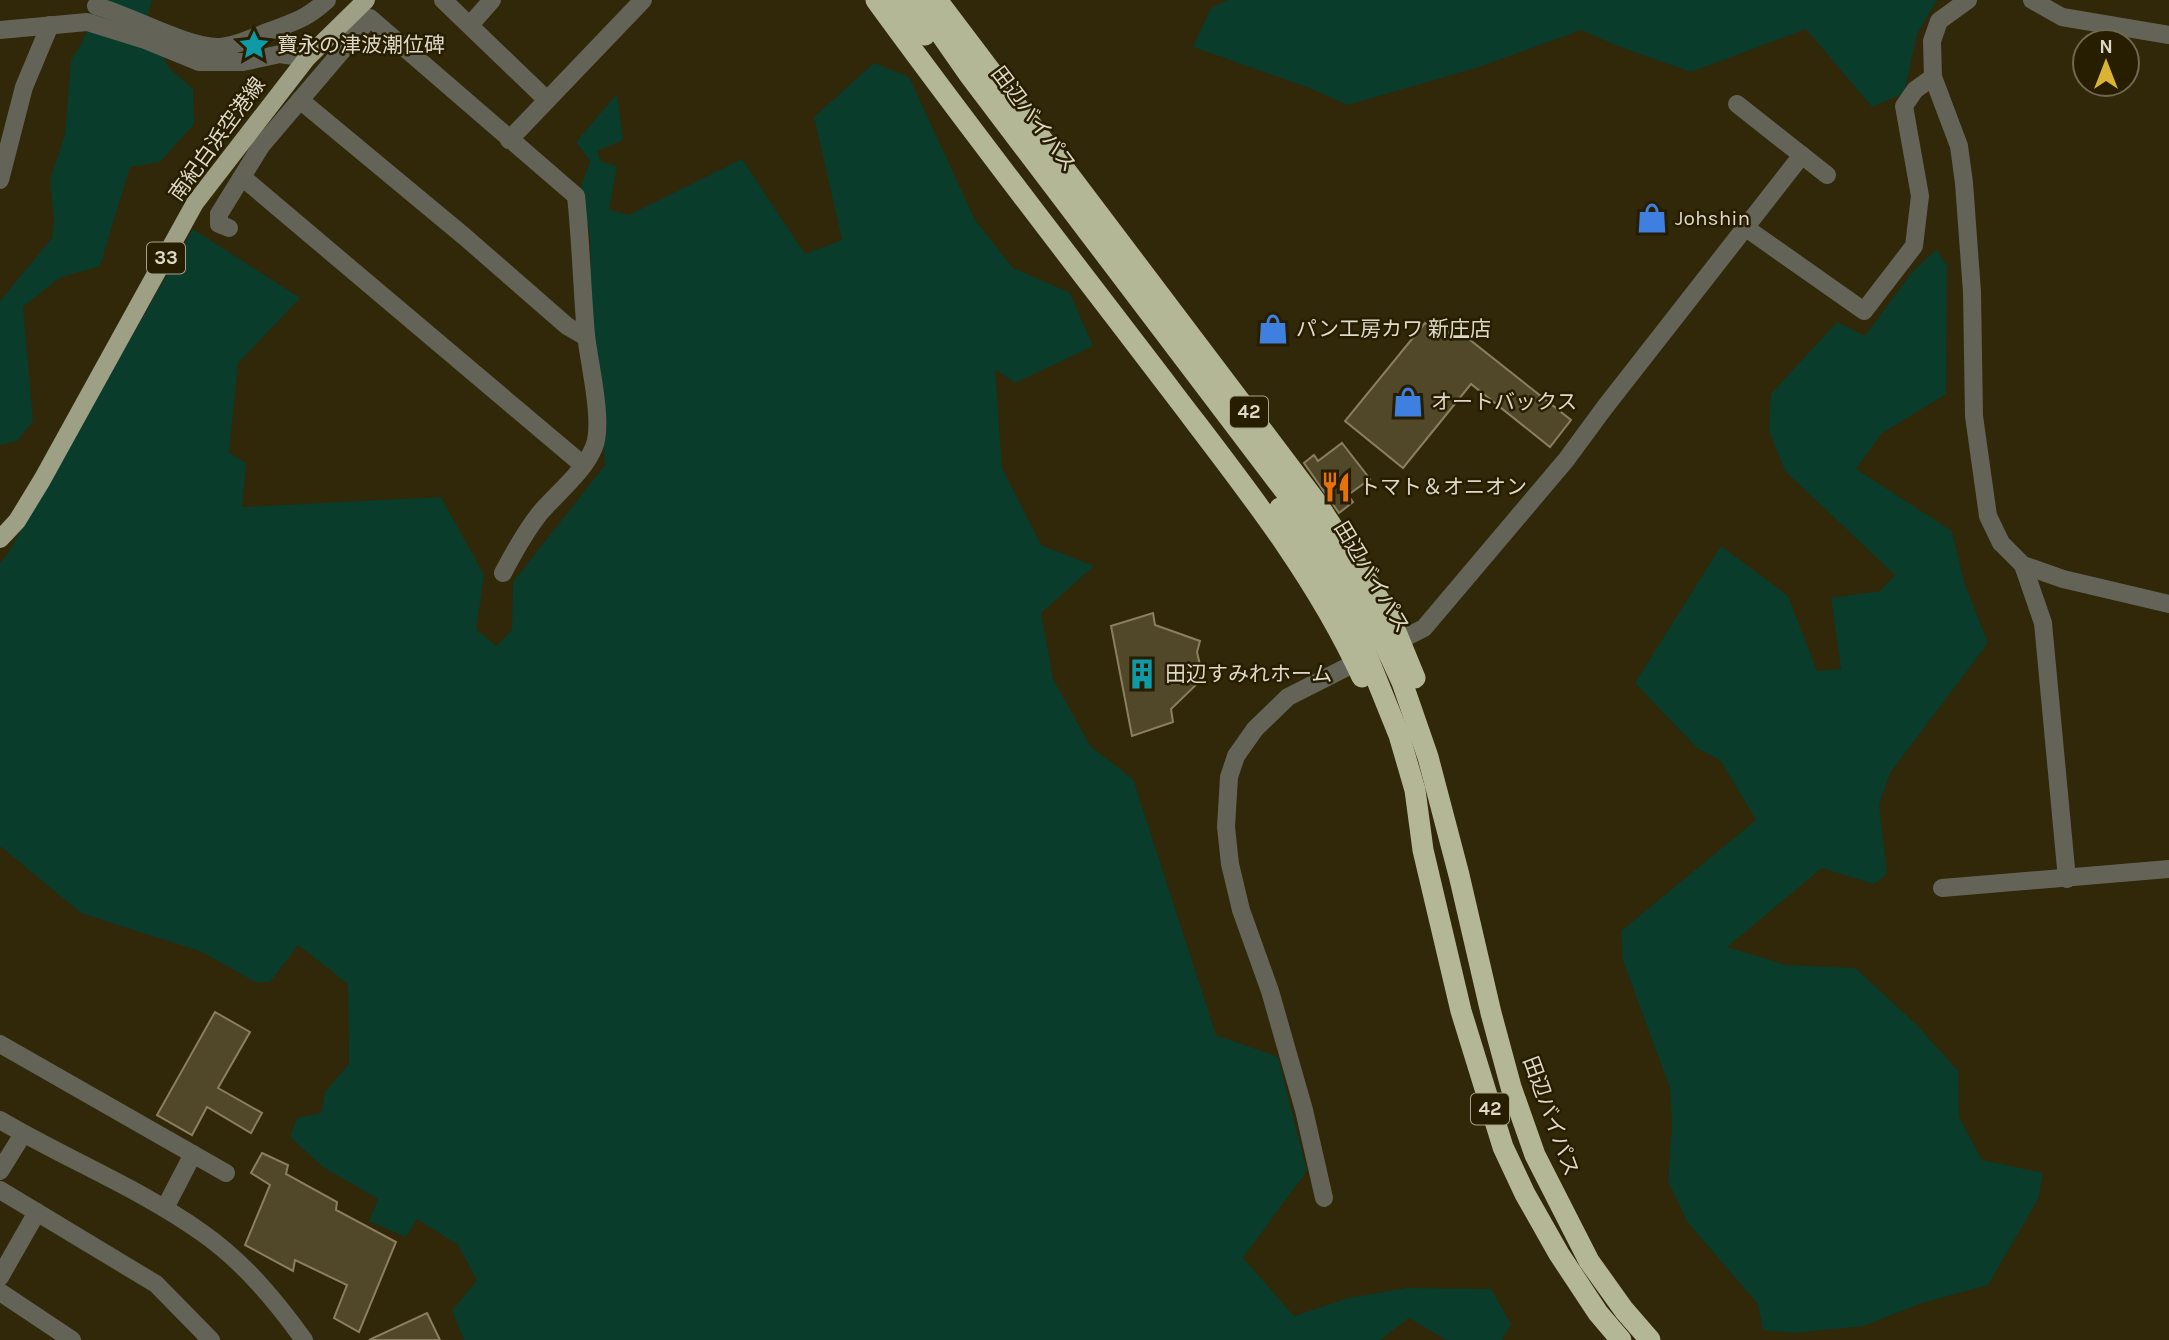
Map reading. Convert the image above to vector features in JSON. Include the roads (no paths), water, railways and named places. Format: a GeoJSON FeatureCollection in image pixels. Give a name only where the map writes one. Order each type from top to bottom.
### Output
{"type":"FeatureCollection","features":[{"type":"Feature","properties":{"kind":"highway","name":"42"},"geometry":{"type":"LineString","coordinates":[[876,0],[930,76],[1240,482],[1315,587],[1342,634],[1378,652]]}},
{"type":"Feature","properties":{"kind":"highway","name":"田辺バイパス"},"geometry":{"type":"LineString","coordinates":[[899,0],[1138,306]]}},
{"type":"Feature","properties":{"kind":"highway","name":"田辺バイパス"},"geometry":{"type":"LineString","coordinates":[[917,0],[1296,529],[1355,626],[1378,652],[1438,754],[1459,875],[1494,1026],[1511,1087],[1535,1155],[1589,1261],[1624,1310],[1650,1340]]}},
{"type":"Feature","properties":{"kind":"highway","name":"42"},"geometry":{"type":"LineString","coordinates":[[937,0],[1317,503],[1369,581],[1378,652]]}},
{"type":"Feature","properties":{"kind":"highway","name":"田辺バイパス"},"geometry":{"type":"LineString","coordinates":[[1378,652],[1415,790],[1423,850],[1461,1011],[1503,1147],[1525,1194],[1559,1254],[1598,1313],[1621,1340]]}},
{"type":"Feature","properties":{"kind":"main road","name":"南紀白浜空港線"},"geometry":{"type":"LineString","coordinates":[[0,539],[17,521],[43,480],[195,203],[307,58],[366,0]]}},
{"type":"Feature","properties":{"kind":"street"},"geometry":{"type":"LineString","coordinates":[[87,22],[95,3],[196,44],[219,47],[308,17],[327,0]]}},
{"type":"Feature","properties":{"kind":"street"},"geometry":{"type":"LineString","coordinates":[[443,0],[547,100]]}},
{"type":"Feature","properties":{"kind":"street"},"geometry":{"type":"LineString","coordinates":[[470,25],[492,0]]}},
{"type":"Feature","properties":{"kind":"street"},"geometry":{"type":"LineString","coordinates":[[509,140],[643,0]]}},
{"type":"Feature","properties":{"kind":"street"},"geometry":{"type":"LineString","coordinates":[[1968,0],[1939,21],[1931,41],[1933,77],[1959,146],[1964,183],[1972,292],[1974,416],[1988,516],[2001,543],[2023,565],[2063,579],[2169,604]]}},
{"type":"Feature","properties":{"kind":"street"},"geometry":{"type":"LineString","coordinates":[[2032,0],[2062,17],[2169,36]]}},
{"type":"Feature","properties":{"kind":"street"},"geometry":{"type":"LineString","coordinates":[[229,228],[219,224],[219,214],[261,146],[370,18],[576,196],[582,243],[586,337],[597,418],[595,446],[539,515],[515,549],[503,573]]}},
{"type":"Feature","properties":{"kind":"street"},"geometry":{"type":"LineString","coordinates":[[0,30],[87,22],[145,40],[200,62],[243,62],[280,54],[307,58]]}},
{"type":"Feature","properties":{"kind":"street"},"geometry":{"type":"LineString","coordinates":[[0,180],[24,87],[50,25]]}},
{"type":"Feature","properties":{"kind":"street"},"geometry":{"type":"LineString","coordinates":[[1746,228],[1864,311],[1914,246],[1920,196],[1903,106],[1915,90],[1933,77]]}},
{"type":"Feature","properties":{"kind":"street"},"geometry":{"type":"LineString","coordinates":[[300,100],[466,237],[567,326],[586,337]]}},
{"type":"Feature","properties":{"kind":"street"},"geometry":{"type":"LineString","coordinates":[[1737,104],[1827,175]]}},
{"type":"Feature","properties":{"kind":"street"},"geometry":{"type":"LineString","coordinates":[[1324,1198],[1304,1110],[1274,1004],[1241,910],[1230,864],[1226,827],[1230,777],[1236,756],[1255,729],[1288,697],[1424,628],[1557,470],[1801,155]]}},
{"type":"Feature","properties":{"kind":"street"},"geometry":{"type":"LineString","coordinates":[[242,177],[583,464]]}},
{"type":"Feature","properties":{"kind":"street"},"geometry":{"type":"LineString","coordinates":[[2023,565],[2043,623],[2067,879]]}},
{"type":"Feature","properties":{"kind":"street"},"geometry":{"type":"LineString","coordinates":[[1942,888],[2169,869]]}},
{"type":"Feature","properties":{"kind":"street"},"geometry":{"type":"LineString","coordinates":[[0,1044],[226,1173]]}},
{"type":"Feature","properties":{"kind":"street"},"geometry":{"type":"LineString","coordinates":[[0,1120],[165,1208],[203,1233],[246,1269],[280,1307],[304,1340]]}},
{"type":"Feature","properties":{"kind":"street"},"geometry":{"type":"LineString","coordinates":[[0,1171],[23,1134]]}},
{"type":"Feature","properties":{"kind":"street"},"geometry":{"type":"LineString","coordinates":[[165,1208],[193,1154]]}},
{"type":"Feature","properties":{"kind":"street"},"geometry":{"type":"LineString","coordinates":[[0,1190],[156,1284],[211,1340]]}},
{"type":"Feature","properties":{"kind":"street"},"geometry":{"type":"LineString","coordinates":[[0,1277],[37,1212]]}},
{"type":"Feature","properties":{"kind":"street"},"geometry":{"type":"LineString","coordinates":[[0,1292],[72,1340]]}},
{"type":"Feature","properties":{"kind":"place","name":"寶永の津波潮位碑"},"geometry":{"type":"Point","coordinates":[254,45]}},
{"type":"Feature","properties":{"kind":"place","name":"Johshin"},"geometry":{"type":"Point","coordinates":[1652,218]}},
{"type":"Feature","properties":{"kind":"place","name":"パン工房カワ 新庄店"},"geometry":{"type":"Point","coordinates":[1273,329]}},
{"type":"Feature","properties":{"kind":"place","name":"オートバックス"},"geometry":{"type":"Point","coordinates":[1408,402]}},
{"type":"Feature","properties":{"kind":"place","name":"トマト＆オニオン"},"geometry":{"type":"Point","coordinates":[1336,487]}},
{"type":"Feature","properties":{"kind":"place","name":"田辺すみれホーム"},"geometry":{"type":"Point","coordinates":[1142,674]}}]}
